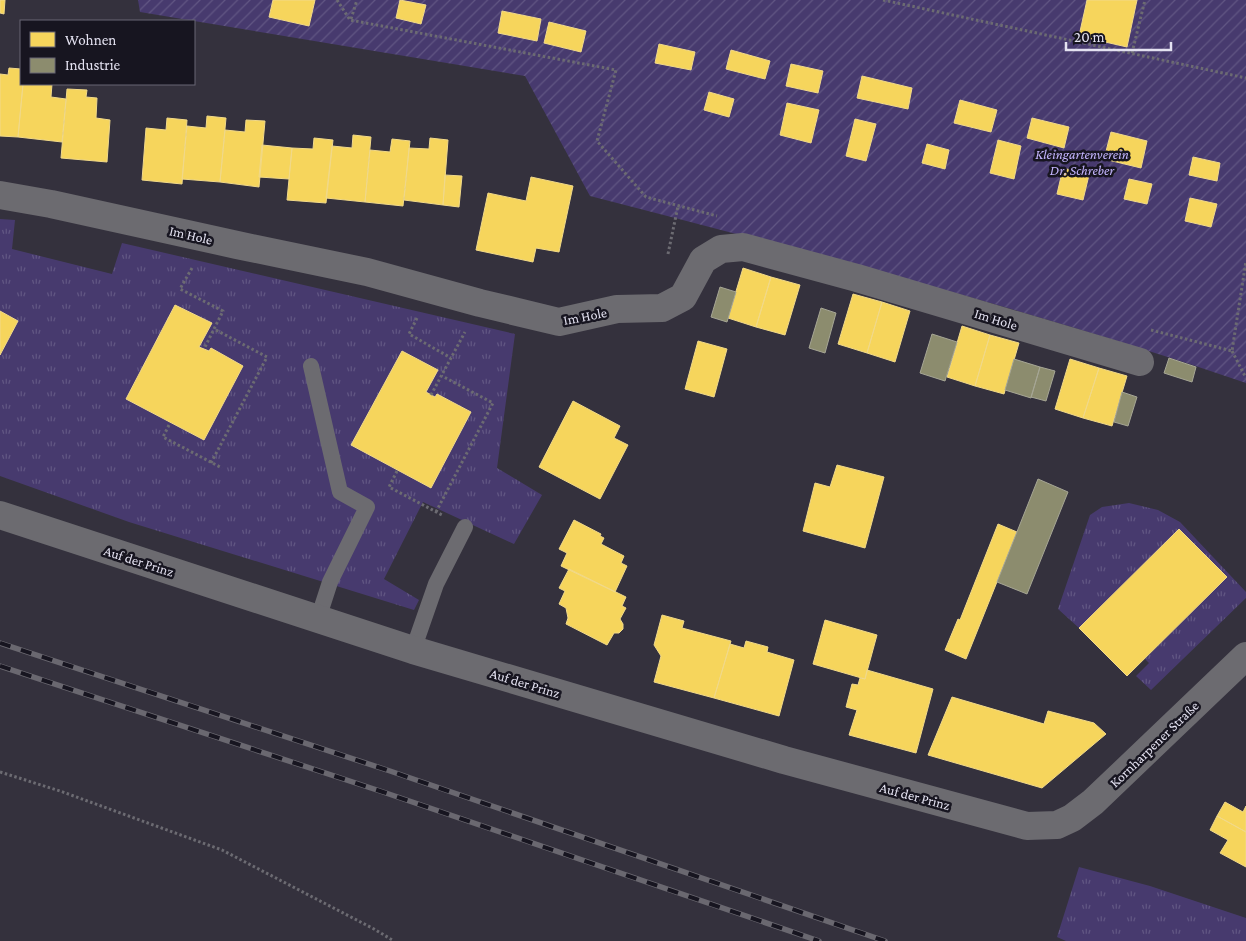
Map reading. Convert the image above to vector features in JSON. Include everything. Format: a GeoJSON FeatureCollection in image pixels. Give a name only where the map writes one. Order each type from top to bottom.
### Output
{"type":"FeatureCollection","features":[{"type":"Feature","properties":{"kind":"street","name":"Im Hole"},"geometry":{"type":"LineString","coordinates":[[0,195],[51,204],[367,272],[480,303],[559,322],[617,309],[662,308],[683,297],[703,260],[721,249],[743,248],[857,278],[1140,362]]}},
{"type":"Feature","properties":{"kind":"street","name":"Auf der Prinz"},"geometry":{"type":"LineString","coordinates":[[0,515],[413,650],[784,760],[1027,826],[1057,825]]}},
{"type":"Feature","properties":{"kind":"street","name":"Kornharpener Straße"},"geometry":{"type":"LineString","coordinates":[[1057,825],[1072,818],[1093,802],[1246,656]]}},
{"type":"Feature","properties":{"kind":"lane"},"geometry":{"type":"LineString","coordinates":[[311,366],[340,492],[367,507],[330,582],[318,618]]}},
{"type":"Feature","properties":{"kind":"lane"},"geometry":{"type":"LineString","coordinates":[[413,650],[436,584],[465,527]]}},
{"type":"Feature","properties":{"kind":"path"},"geometry":{"type":"LineString","coordinates":[[337,0],[350,20],[616,70],[597,141],[646,197],[726,218]]}},
{"type":"Feature","properties":{"kind":"path"},"geometry":{"type":"LineString","coordinates":[[350,20],[357,0]]}},
{"type":"Feature","properties":{"kind":"path"},"geometry":{"type":"LineString","coordinates":[[883,0],[1246,78]]}},
{"type":"Feature","properties":{"kind":"path"},"geometry":{"type":"LineString","coordinates":[[1132,53],[1145,0]]}},
{"type":"Feature","properties":{"kind":"path"},"geometry":{"type":"LineString","coordinates":[[667,259],[678,206]]}},
{"type":"Feature","properties":{"kind":"path"},"geometry":{"type":"LineString","coordinates":[[204,349],[223,311],[180,289],[207,239]]}},
{"type":"Feature","properties":{"kind":"path"},"geometry":{"type":"LineString","coordinates":[[1246,261],[1232,351],[1246,378]]}},
{"type":"Feature","properties":{"kind":"path"},"geometry":{"type":"LineString","coordinates":[[431,290],[408,334],[451,358]]}},
{"type":"Feature","properties":{"kind":"path"},"geometry":{"type":"LineString","coordinates":[[211,463],[267,357],[214,329]]}},
{"type":"Feature","properties":{"kind":"path"},"geometry":{"type":"LineString","coordinates":[[431,395],[466,329]]}},
{"type":"Feature","properties":{"kind":"path"},"geometry":{"type":"LineString","coordinates":[[1150,330],[1232,351]]}},
{"type":"Feature","properties":{"kind":"path"},"geometry":{"type":"LineString","coordinates":[[436,512],[494,403],[442,376]]}},
{"type":"Feature","properties":{"kind":"path"},"geometry":{"type":"LineString","coordinates":[[169,425],[163,437],[222,468]]}},
{"type":"Feature","properties":{"kind":"path"},"geometry":{"type":"LineString","coordinates":[[396,471],[390,487],[465,527]]}},
{"type":"Feature","properties":{"kind":"path"},"geometry":{"type":"LineString","coordinates":[[0,772],[60,791],[222,850],[374,928],[394,941]]}},
{"type":"Feature","properties":{"kind":"green space","name":"Kleingartenverein Dr. Schreber"},"geometry":{"type":"Polygon","coordinates":[[[138,0],[1246,0],[1246,383],[1002,306],[590,196],[525,76],[140,12],[138,0]]]}},
{"type":"Feature","properties":{"kind":"green space"},"geometry":{"type":"Polygon","coordinates":[[[0,219],[15,220],[12,249],[112,274],[122,243],[515,334],[497,468],[542,495],[514,544],[423,502],[384,579],[419,600],[414,610],[129,522],[0,476],[0,219]]]}},
{"type":"Feature","properties":{"kind":"green space"},"geometry":{"type":"Polygon","coordinates":[[[1129,503],[1158,510],[1180,522],[1246,592],[1246,598],[1151,690],[1136,676],[1149,663],[1145,659],[1226,577],[1178,530],[1079,628],[1058,609],[1090,515],[1102,507],[1129,503]]]}},
{"type":"Feature","properties":{"kind":"green space"},"geometry":{"type":"Polygon","coordinates":[[[1079,867],[1150,886],[1246,918],[1246,941],[1066,941],[1057,937],[1079,867]]]}},
{"type":"Feature","properties":{"kind":"building: Wohnen"},"geometry":{"type":"Polygon","coordinates":[[[0,0],[5,0],[4,14],[0,13],[0,0]]]}},
{"type":"Feature","properties":{"kind":"building: Wohnen"},"geometry":{"type":"Polygon","coordinates":[[[273,0],[315,0],[309,26],[269,17],[273,0]]]}},
{"type":"Feature","properties":{"kind":"building: Wohnen"},"geometry":{"type":"Polygon","coordinates":[[[400,0],[426,5],[421,24],[396,18],[400,0]]]}},
{"type":"Feature","properties":{"kind":"building: Wohnen"},"geometry":{"type":"Polygon","coordinates":[[[1087,0],[1137,0],[1127,47],[1079,36],[1087,0]]]}},
{"type":"Feature","properties":{"kind":"building: Wohnen"},"geometry":{"type":"Polygon","coordinates":[[[502,11],[541,19],[537,41],[498,33],[502,11]]]}},
{"type":"Feature","properties":{"kind":"building: Wohnen"},"geometry":{"type":"Polygon","coordinates":[[[549,22],[586,31],[581,52],[544,43],[549,22]]]}},
{"type":"Feature","properties":{"kind":"building: Wohnen"},"geometry":{"type":"Polygon","coordinates":[[[659,44],[695,52],[691,70],[655,63],[659,44]]]}},
{"type":"Feature","properties":{"kind":"building: Wohnen"},"geometry":{"type":"Polygon","coordinates":[[[731,50],[770,61],[765,79],[726,69],[731,50]]]}},
{"type":"Feature","properties":{"kind":"building: Wohnen"},"geometry":{"type":"Polygon","coordinates":[[[791,64],[823,71],[818,93],[786,86],[791,64]]]}},
{"type":"Feature","properties":{"kind":"building: Wohnen"},"geometry":{"type":"Polygon","coordinates":[[[9,68],[20,69],[20,85],[23,85],[18,137],[0,136],[0,74],[8,75],[9,68]]]}},
{"type":"Feature","properties":{"kind":"building: Wohnen"},"geometry":{"type":"Polygon","coordinates":[[[862,76],[912,88],[908,109],[857,98],[862,76]]]}},
{"type":"Feature","properties":{"kind":"building: Wohnen"},"geometry":{"type":"Polygon","coordinates":[[[23,85],[52,85],[51,97],[66,99],[62,142],[18,137],[23,85]]]}},
{"type":"Feature","properties":{"kind":"building: Wohnen"},"geometry":{"type":"Polygon","coordinates":[[[67,89],[87,90],[86,97],[97,98],[96,118],[110,120],[107,162],[61,158],[67,89]]]}},
{"type":"Feature","properties":{"kind":"building: Wohnen"},"geometry":{"type":"Polygon","coordinates":[[[709,92],[734,99],[729,117],[704,110],[709,92]]]}},
{"type":"Feature","properties":{"kind":"building: Wohnen"},"geometry":{"type":"Polygon","coordinates":[[[960,100],[997,110],[991,132],[954,123],[960,100]]]}},
{"type":"Feature","properties":{"kind":"building: Wohnen"},"geometry":{"type":"Polygon","coordinates":[[[787,103],[819,110],[811,143],[780,135],[787,103]]]}},
{"type":"Feature","properties":{"kind":"building: Wohnen"},"geometry":{"type":"Polygon","coordinates":[[[207,116],[226,118],[220,182],[182,179],[187,126],[206,128],[207,116]]]}},
{"type":"Feature","properties":{"kind":"building: Wohnen"},"geometry":{"type":"Polygon","coordinates":[[[167,118],[187,120],[182,184],[142,180],[146,128],[166,130],[167,118]]]}},
{"type":"Feature","properties":{"kind":"building: Wohnen"},"geometry":{"type":"Polygon","coordinates":[[[1032,118],[1069,127],[1064,148],[1027,138],[1032,118]]]}},
{"type":"Feature","properties":{"kind":"building: Wohnen"},"geometry":{"type":"Polygon","coordinates":[[[855,119],[876,124],[866,161],[846,156],[855,119]]]}},
{"type":"Feature","properties":{"kind":"building: Wohnen"},"geometry":{"type":"Polygon","coordinates":[[[246,120],[265,121],[259,187],[220,182],[225,130],[245,132],[246,120]]]}},
{"type":"Feature","properties":{"kind":"building: Wohnen"},"geometry":{"type":"Polygon","coordinates":[[[1111,132],[1147,141],[1141,168],[1104,159],[1111,132]]]}},
{"type":"Feature","properties":{"kind":"building: Wohnen"},"geometry":{"type":"Polygon","coordinates":[[[353,135],[371,137],[365,202],[326,198],[332,146],[352,148],[353,135]]]}},
{"type":"Feature","properties":{"kind":"building: Wohnen"},"geometry":{"type":"Polygon","coordinates":[[[314,138],[333,140],[326,203],[287,200],[292,148],[313,149],[314,138]]]}},
{"type":"Feature","properties":{"kind":"building: Wohnen"},"geometry":{"type":"Polygon","coordinates":[[[430,138],[448,140],[443,205],[404,200],[409,148],[429,149],[430,138]]]}},
{"type":"Feature","properties":{"kind":"building: Wohnen"},"geometry":{"type":"Polygon","coordinates":[[[392,139],[410,141],[403,206],[365,202],[370,150],[390,152],[392,139]]]}},
{"type":"Feature","properties":{"kind":"building: Wohnen"},"geometry":{"type":"Polygon","coordinates":[[[998,140],[1021,146],[1014,179],[990,173],[998,140]]]}},
{"type":"Feature","properties":{"kind":"building: Wohnen"},"geometry":{"type":"Polygon","coordinates":[[[927,144],[949,150],[945,169],[922,163],[927,144]]]}},
{"type":"Feature","properties":{"kind":"building: Wohnen"},"geometry":{"type":"Polygon","coordinates":[[[262,145],[292,148],[289,179],[259,177],[262,145]]]}},
{"type":"Feature","properties":{"kind":"building: Wohnen"},"geometry":{"type":"Polygon","coordinates":[[[1193,157],[1220,163],[1217,181],[1189,175],[1193,157]]]}},
{"type":"Feature","properties":{"kind":"building: Wohnen"},"geometry":{"type":"Polygon","coordinates":[[[1063,168],[1089,175],[1083,200],[1057,194],[1063,168]]]}},
{"type":"Feature","properties":{"kind":"building: Wohnen"},"geometry":{"type":"Polygon","coordinates":[[[445,175],[462,176],[459,207],[443,205],[445,175]]]}},
{"type":"Feature","properties":{"kind":"building: Wohnen"},"geometry":{"type":"Polygon","coordinates":[[[531,177],[573,186],[559,252],[536,248],[533,262],[476,250],[488,193],[526,201],[531,177]]]}},
{"type":"Feature","properties":{"kind":"building: Wohnen"},"geometry":{"type":"Polygon","coordinates":[[[1129,179],[1152,184],[1147,204],[1124,199],[1129,179]]]}},
{"type":"Feature","properties":{"kind":"building: Wohnen"},"geometry":{"type":"Polygon","coordinates":[[[1190,198],[1217,204],[1211,227],[1185,221],[1190,198]]]}},
{"type":"Feature","properties":{"kind":"building: Wohnen"},"geometry":{"type":"Polygon","coordinates":[[[743,268],[771,277],[756,327],[728,318],[743,268]]]}},
{"type":"Feature","properties":{"kind":"building: Wohnen"},"geometry":{"type":"Polygon","coordinates":[[[771,277],[800,285],[785,335],[756,327],[771,277]]]}},
{"type":"Feature","properties":{"kind":"building: Wohnen"},"geometry":{"type":"Polygon","coordinates":[[[853,294],[882,302],[867,353],[838,344],[853,294]]]}},
{"type":"Feature","properties":{"kind":"building: Wohnen"},"geometry":{"type":"Polygon","coordinates":[[[882,302],[910,311],[895,362],[867,353],[882,302]]]}},
{"type":"Feature","properties":{"kind":"building: Wohnen"},"geometry":{"type":"Polygon","coordinates":[[[175,305],[212,323],[199,347],[209,351],[211,348],[243,366],[204,440],[126,399],[175,305]]]}},
{"type":"Feature","properties":{"kind":"building: Wohnen"},"geometry":{"type":"Polygon","coordinates":[[[0,311],[18,321],[0,355],[0,311]]]}},
{"type":"Feature","properties":{"kind":"building: Wohnen"},"geometry":{"type":"Polygon","coordinates":[[[962,326],[990,335],[975,386],[947,377],[962,326]]]}},
{"type":"Feature","properties":{"kind":"building: Wohnen"},"geometry":{"type":"Polygon","coordinates":[[[990,335],[1019,343],[1004,394],[975,386],[990,335]]]}},
{"type":"Feature","properties":{"kind":"building: Wohnen"},"geometry":{"type":"Polygon","coordinates":[[[698,341],[727,349],[714,397],[685,389],[698,341]]]}},
{"type":"Feature","properties":{"kind":"building: Wohnen"},"geometry":{"type":"Polygon","coordinates":[[[402,351],[438,370],[426,392],[435,397],[437,394],[471,412],[431,488],[351,445],[402,351]]]}},
{"type":"Feature","properties":{"kind":"building: Wohnen"},"geometry":{"type":"Polygon","coordinates":[[[1070,359],[1099,368],[1083,418],[1055,409],[1070,359]]]}},
{"type":"Feature","properties":{"kind":"building: Wohnen"},"geometry":{"type":"Polygon","coordinates":[[[1099,368],[1127,376],[1112,426],[1083,418],[1099,368]]]}},
{"type":"Feature","properties":{"kind":"building: Wohnen"},"geometry":{"type":"Polygon","coordinates":[[[573,401],[620,426],[614,438],[628,445],[600,499],[539,467],[573,401]]]}},
{"type":"Feature","properties":{"kind":"building: Wohnen"},"geometry":{"type":"Polygon","coordinates":[[[837,465],[884,477],[865,548],[803,531],[815,483],[830,487],[837,465]]]}},
{"type":"Feature","properties":{"kind":"building: Wohnen"},"geometry":{"type":"Polygon","coordinates":[[[574,520],[601,534],[600,536],[604,538],[601,544],[624,556],[621,563],[627,566],[615,592],[561,566],[567,553],[559,549],[574,520]]]}},
{"type":"Feature","properties":{"kind":"building: Wohnen"},"geometry":{"type":"Polygon","coordinates":[[[998,524],[1017,532],[966,659],[945,650],[958,619],[960,620],[998,524]]]}},
{"type":"Feature","properties":{"kind":"building: Wohnen"},"geometry":{"type":"Polygon","coordinates":[[[1179,529],[1227,577],[1127,676],[1079,628],[1179,529]]]}},
{"type":"Feature","properties":{"kind":"building: Wohnen"},"geometry":{"type":"Polygon","coordinates":[[[569,569],[626,597],[622,606],[626,608],[620,619],[623,629],[619,633],[614,633],[607,645],[566,624],[568,618],[566,608],[559,604],[565,591],[559,588],[569,569]]]}},
{"type":"Feature","properties":{"kind":"building: Wohnen"},"geometry":{"type":"Polygon","coordinates":[[[662,615],[684,621],[682,628],[731,641],[714,698],[654,682],[661,656],[654,645],[662,615]]]}},
{"type":"Feature","properties":{"kind":"building: Wohnen"},"geometry":{"type":"Polygon","coordinates":[[[825,620],[877,635],[865,679],[813,664],[825,620]]]}},
{"type":"Feature","properties":{"kind":"building: Wohnen"},"geometry":{"type":"Polygon","coordinates":[[[746,641],[768,647],[767,652],[794,660],[779,716],[714,698],[730,644],[744,648],[746,641]]]}},
{"type":"Feature","properties":{"kind":"building: Wohnen"},"geometry":{"type":"Polygon","coordinates":[[[867,670],[933,689],[916,753],[849,735],[857,710],[846,707],[852,684],[858,685],[860,678],[865,679],[867,670]]]}},
{"type":"Feature","properties":{"kind":"building: Wohnen"},"geometry":{"type":"Polygon","coordinates":[[[952,697],[1044,724],[1048,711],[1094,723],[1106,734],[1042,788],[928,755],[952,697]]]}},
{"type":"Feature","properties":{"kind":"building: Wohnen"},"geometry":{"type":"Polygon","coordinates":[[[1225,802],[1243,812],[1246,806],[1246,832],[1217,816],[1225,802]]]}},
{"type":"Feature","properties":{"kind":"building: Wohnen"},"geometry":{"type":"Polygon","coordinates":[[[1217,816],[1246,832],[1246,867],[1220,853],[1228,840],[1210,830],[1217,816]]]}},
{"type":"Feature","properties":{"kind":"building: Industrie"},"geometry":{"type":"Polygon","coordinates":[[[720,287],[736,292],[727,322],[711,317],[720,287]]]}},
{"type":"Feature","properties":{"kind":"building: Industrie"},"geometry":{"type":"Polygon","coordinates":[[[821,308],[836,313],[825,353],[809,348],[821,308]]]}},
{"type":"Feature","properties":{"kind":"building: Industrie"},"geometry":{"type":"Polygon","coordinates":[[[932,334],[957,342],[945,381],[920,373],[932,334]]]}},
{"type":"Feature","properties":{"kind":"building: Industrie"},"geometry":{"type":"Polygon","coordinates":[[[1169,358],[1196,367],[1192,382],[1164,373],[1169,358]]]}},
{"type":"Feature","properties":{"kind":"building: Industrie"},"geometry":{"type":"Polygon","coordinates":[[[1014,359],[1040,367],[1031,398],[1005,390],[1014,359]]]}},
{"type":"Feature","properties":{"kind":"building: Industrie"},"geometry":{"type":"Polygon","coordinates":[[[1040,367],[1055,371],[1046,401],[1031,397],[1040,367]]]}},
{"type":"Feature","properties":{"kind":"building: Industrie"},"geometry":{"type":"Polygon","coordinates":[[[1122,392],[1137,397],[1128,426],[1114,422],[1122,392]]]}},
{"type":"Feature","properties":{"kind":"building: Industrie"},"geometry":{"type":"Polygon","coordinates":[[[1038,479],[1068,492],[1027,594],[997,582],[1038,479]]]}},
{"type":"Feature","properties":{"kind":"railway"},"geometry":{"type":"LineString","coordinates":[[0,643],[390,771],[885,941]]}},
{"type":"Feature","properties":{"kind":"railway"},"geometry":{"type":"LineString","coordinates":[[0,666],[383,792],[819,941]]}}]}
